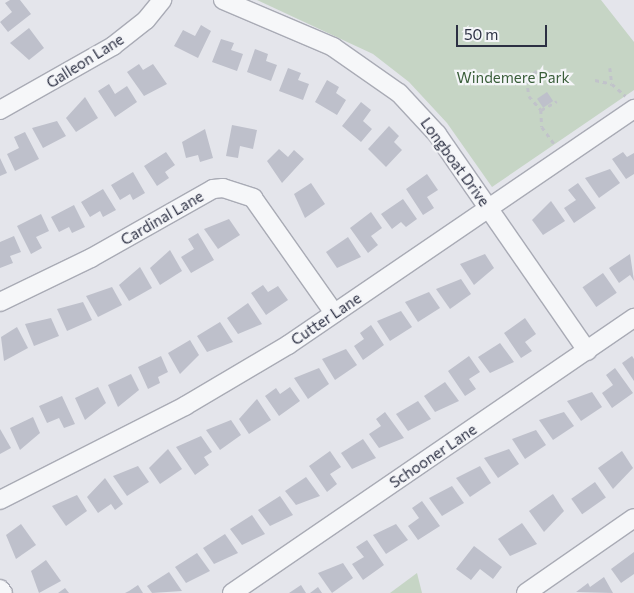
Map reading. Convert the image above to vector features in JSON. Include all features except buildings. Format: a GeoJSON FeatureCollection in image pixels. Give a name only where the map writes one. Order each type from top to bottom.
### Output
{"type":"FeatureCollection","features":[{"type":"Feature","properties":{"kind":"street","name":"Galleon Lane"},"geometry":{"type":"LineString","coordinates":[[2,103],[113,46],[146,20],[162,0]]}},
{"type":"Feature","properties":{"kind":"street","name":"Longboat Drive"},"geometry":{"type":"LineString","coordinates":[[224,0],[333,47],[378,76],[437,134],[587,351]]}},
{"type":"Feature","properties":{"kind":"street","name":"Cutter Lane"},"geometry":{"type":"LineString","coordinates":[[0,500],[185,406],[334,313],[490,209],[630,102]]}},
{"type":"Feature","properties":{"kind":"street","name":"Cardinal Lane"},"geometry":{"type":"LineString","coordinates":[[0,302],[91,258],[213,189],[223,188],[253,198],[334,313]]}},
{"type":"Feature","properties":{"kind":"street","name":"Schooner Lane"},"geometry":{"type":"LineString","coordinates":[[232,593],[634,318]]}},
{"type":"Feature","properties":{"kind":"street"},"geometry":{"type":"LineString","coordinates":[[526,593],[634,518]]}},
{"type":"Feature","properties":{"kind":"street"},"geometry":{"type":"LineString","coordinates":[[0,589],[2,593]]}},
{"type":"Feature","properties":{"kind":"path"},"geometry":{"type":"LineString","coordinates":[[610,68],[612,84]]}},
{"type":"Feature","properties":{"kind":"path"},"geometry":{"type":"LineString","coordinates":[[537,72],[526,80],[530,96],[541,110],[542,127],[555,145]]}},
{"type":"Feature","properties":{"kind":"path"},"geometry":{"type":"LineString","coordinates":[[595,80],[612,84],[630,102]]}},
{"type":"Feature","properties":{"kind":"path"},"geometry":{"type":"LineString","coordinates":[[541,110],[556,101]]}},
{"type":"Feature","properties":{"kind":"green space","name":"Windemere Park"},"geometry":{"type":"Polygon","coordinates":[[[257,0],[601,0],[634,42],[634,90],[492,187],[447,123],[409,82],[373,54],[257,0]]]}},
{"type":"Feature","properties":{"kind":"green space"},"geometry":{"type":"Polygon","coordinates":[[[417,573],[422,593],[390,593],[417,573]]]}}]}
